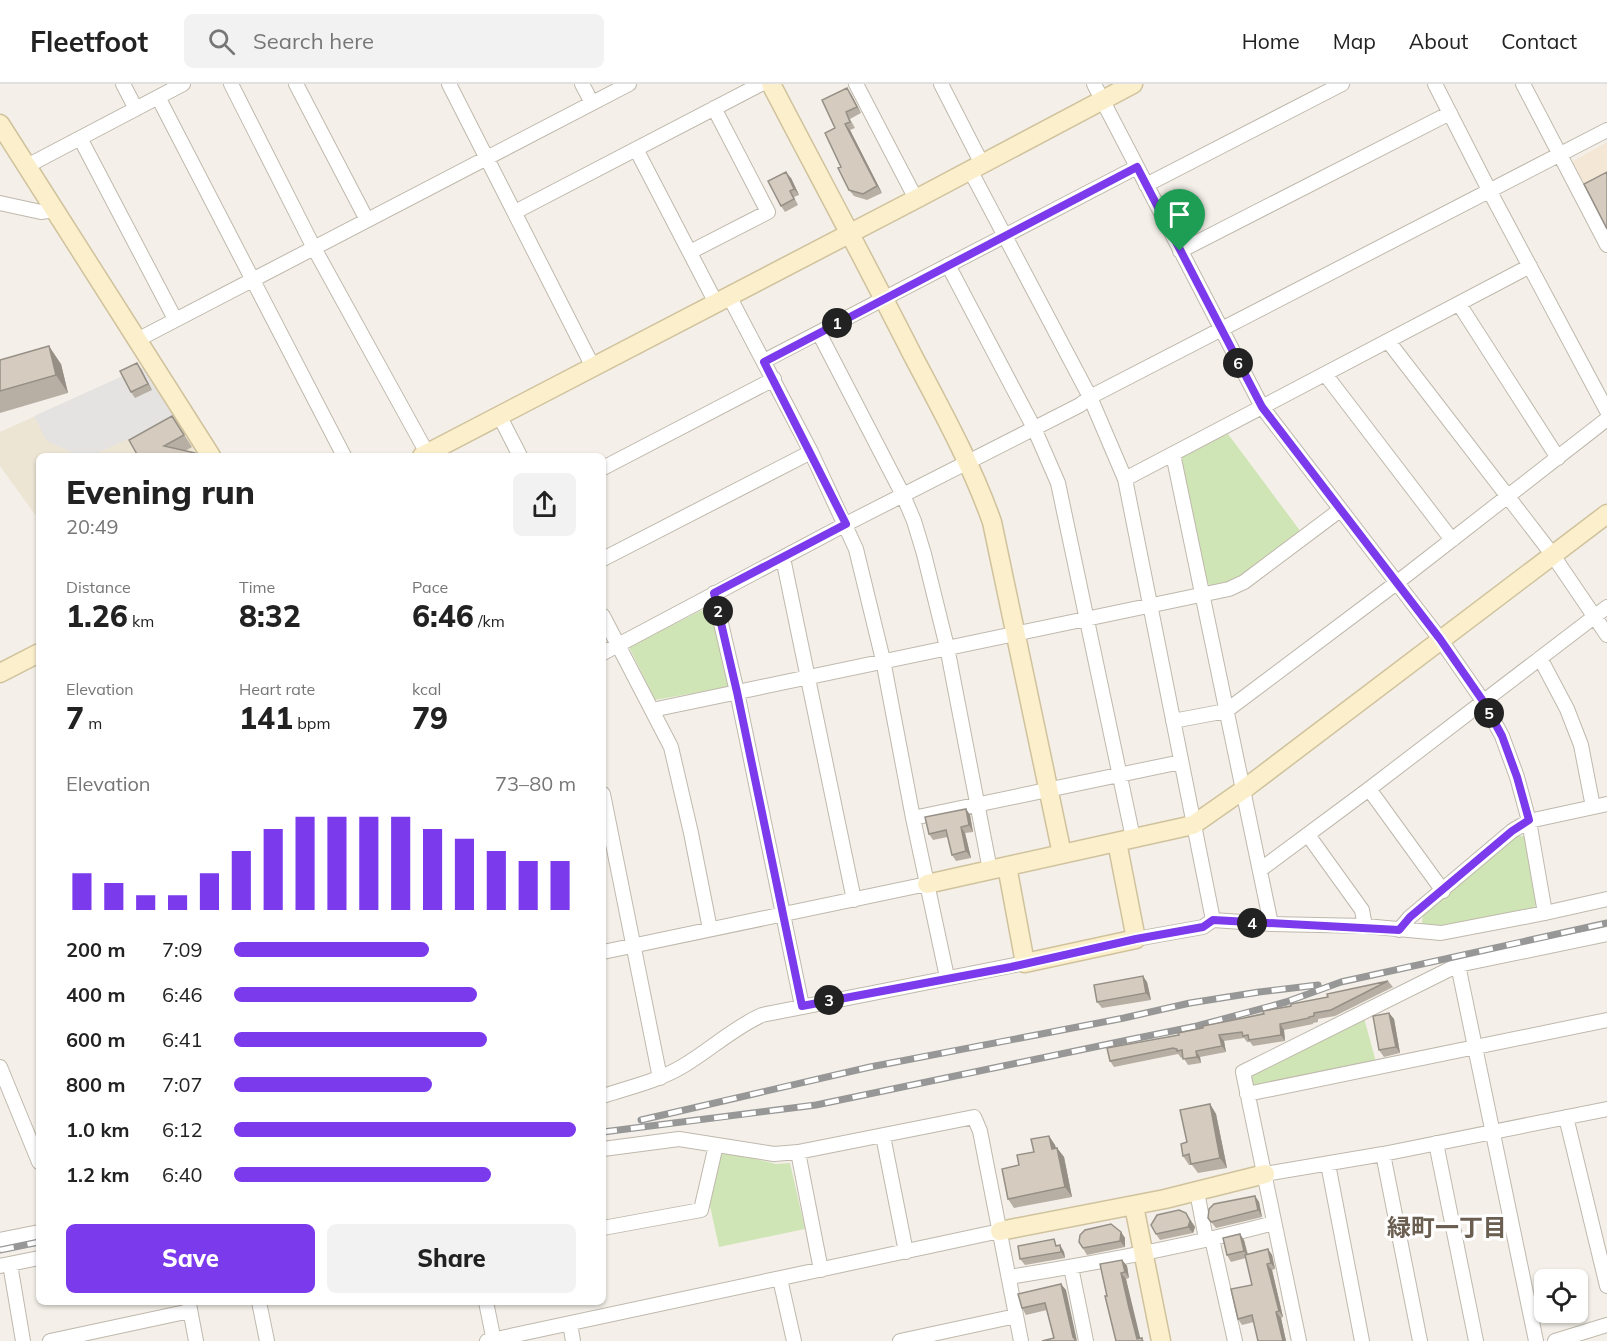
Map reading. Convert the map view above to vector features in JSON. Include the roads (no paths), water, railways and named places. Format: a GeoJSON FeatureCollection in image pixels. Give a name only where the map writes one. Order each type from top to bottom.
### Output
{"type":"FeatureCollection","features":[{"type":"Feature","properties":{"kind":"street"},"geometry":{"type":"LineString","coordinates":[[123,84],[136,109]]}},
{"type":"Feature","properties":{"kind":"street"},"geometry":{"type":"LineString","coordinates":[[27,166],[183,84]]}},
{"type":"Feature","properties":{"kind":"street"},"geometry":{"type":"LineString","coordinates":[[231,84],[314,248],[423,453]]}},
{"type":"Feature","properties":{"kind":"street"},"geometry":{"type":"LineString","coordinates":[[296,84],[367,220]]}},
{"type":"Feature","properties":{"kind":"street"},"geometry":{"type":"LineString","coordinates":[[449,84],[593,367]]}},
{"type":"Feature","properties":{"kind":"street"},"geometry":{"type":"LineString","coordinates":[[582,84],[592,103]]}},
{"type":"Feature","properties":{"kind":"street"},"geometry":{"type":"LineString","coordinates":[[136,340],[629,84]]}},
{"type":"Feature","properties":{"kind":"street"},"geometry":{"type":"LineString","coordinates":[[515,212],[761,84]]}},
{"type":"Feature","properties":{"kind":"street"},"geometry":{"type":"LineString","coordinates":[[771,84],[968,462],[992,522],[1062,854]]}},
{"type":"Feature","properties":{"kind":"street"},"geometry":{"type":"LineString","coordinates":[[856,84],[916,199]]}},
{"type":"Feature","properties":{"kind":"street"},"geometry":{"type":"LineString","coordinates":[[941,84],[1004,236],[1090,397],[1125,479],[1213,920]]}},
{"type":"Feature","properties":{"kind":"street"},"geometry":{"type":"LineString","coordinates":[[428,453],[976,167],[1098,92],[1133,84]]}},
{"type":"Feature","properties":{"kind":"street"},"geometry":{"type":"LineString","coordinates":[[1146,185],[1342,84]]}},
{"type":"Feature","properties":{"kind":"street"},"geometry":{"type":"LineString","coordinates":[[1436,84],[1489,190],[1607,411]]}},
{"type":"Feature","properties":{"kind":"street"},"geometry":{"type":"LineString","coordinates":[[1522,84],[1607,246]]}},
{"type":"Feature","properties":{"kind":"street"},"geometry":{"type":"LineString","coordinates":[[1098,92],[1262,407],[1395,584],[1440,639],[1483,701],[1502,736],[1517,777],[1529,820],[1545,913]]}},
{"type":"Feature","properties":{"kind":"street"},"geometry":{"type":"LineString","coordinates":[[158,97],[342,453]]}},
{"type":"Feature","properties":{"kind":"street"},"geometry":{"type":"LineString","coordinates":[[690,252],[768,212],[714,108]]}},
{"type":"Feature","properties":{"kind":"street"},"geometry":{"type":"LineString","coordinates":[[1180,251],[1450,113]]}},
{"type":"Feature","properties":{"kind":"street"},"geometry":{"type":"LineString","coordinates":[[0,124],[209,453]]}},
{"type":"Feature","properties":{"kind":"street"},"geometry":{"type":"LineString","coordinates":[[606,651],[1607,130]]}},
{"type":"Feature","properties":{"kind":"street"},"geometry":{"type":"LineString","coordinates":[[80,138],[175,319]]}},
{"type":"Feature","properties":{"kind":"street"},"geometry":{"type":"LineString","coordinates":[[636,149],[690,252],[774,379],[846,524],[856,549],[884,660],[913,818],[947,978]]}},
{"type":"Feature","properties":{"kind":"street"},"geometry":{"type":"LineString","coordinates":[[764,362],[1137,167]]}},
{"type":"Feature","properties":{"kind":"street"},"geometry":{"type":"LineString","coordinates":[[0,203],[41,212],[54,210]]}},
{"type":"Feature","properties":{"kind":"street"},"geometry":{"type":"LineString","coordinates":[[948,265],[1034,428],[1058,483],[1119,774],[1136,939]]}},
{"type":"Feature","properties":{"kind":"street"},"geometry":{"type":"LineString","coordinates":[[1125,479],[1530,266]]}},
{"type":"Feature","properties":{"kind":"street"},"geometry":{"type":"LineString","coordinates":[[1459,304],[1558,458]]}},
{"type":"Feature","properties":{"kind":"street"},"geometry":{"type":"LineString","coordinates":[[819,333],[903,495],[914,521],[947,647],[977,805],[1025,963]]}},
{"type":"Feature","properties":{"kind":"street"},"geometry":{"type":"LineString","coordinates":[[1388,340],[1552,554],[1607,635]]}},
{"type":"Feature","properties":{"kind":"street"},"geometry":{"type":"LineString","coordinates":[[1325,374],[1452,540]]}},
{"type":"Feature","properties":{"kind":"street"},"geometry":{"type":"LineString","coordinates":[[606,466],[774,379]]}},
{"type":"Feature","properties":{"kind":"street"},"geometry":{"type":"LineString","coordinates":[[499,415],[518,453]]}},
{"type":"Feature","properties":{"kind":"street"},"geometry":{"type":"LineString","coordinates":[[1173,721],[1226,711],[1395,584],[1607,419]]}},
{"type":"Feature","properties":{"kind":"street"},"geometry":{"type":"LineString","coordinates":[[606,557],[811,452]]}},
{"type":"Feature","properties":{"kind":"street"},"geometry":{"type":"LineString","coordinates":[[1173,454],[1271,924]]}},
{"type":"Feature","properties":{"kind":"street"},"geometry":{"type":"LineString","coordinates":[[652,710],[1229,589],[1244,582],[1341,510]]}},
{"type":"Feature","properties":{"kind":"street"},"geometry":{"type":"LineString","coordinates":[[606,951],[854,900],[1193,825],[1243,790],[1607,514]]}},
{"type":"Feature","properties":{"kind":"street"},"geometry":{"type":"LineString","coordinates":[[783,558],[854,900]]}},
{"type":"Feature","properties":{"kind":"street"},"geometry":{"type":"LineString","coordinates":[[714,593],[737,692],[802,1006]]}},
{"type":"Feature","properties":{"kind":"street"},"geometry":{"type":"LineString","coordinates":[[1260,870],[1607,607]]}},
{"type":"Feature","properties":{"kind":"street"},"geometry":{"type":"LineString","coordinates":[[606,622],[671,747],[710,929]]}},
{"type":"Feature","properties":{"kind":"street"},"geometry":{"type":"LineString","coordinates":[[0,674],[36,655]]}},
{"type":"Feature","properties":{"kind":"street"},"geometry":{"type":"LineString","coordinates":[[1540,658],[1568,709],[1581,745],[1593,807]]}},
{"type":"Feature","properties":{"kind":"street"},"geometry":{"type":"LineString","coordinates":[[913,818],[1181,762]]}},
{"type":"Feature","properties":{"kind":"street"},"geometry":{"type":"LineString","coordinates":[[1369,789],[1443,891]]}},
{"type":"Feature","properties":{"kind":"street"},"geometry":{"type":"LineString","coordinates":[[1399,930],[1410,917],[1512,831],[1529,820],[1607,804]]}},
{"type":"Feature","properties":{"kind":"street"},"geometry":{"type":"LineString","coordinates":[[606,809],[660,1078]]}},
{"type":"Feature","properties":{"kind":"street"},"geometry":{"type":"LineString","coordinates":[[1308,835],[1362,910],[1365,926]]}},
{"type":"Feature","properties":{"kind":"street"},"geometry":{"type":"LineString","coordinates":[[606,1095],[660,1078],[683,1066],[748,1021],[762,1015],[1203,927],[1213,920],[1365,926],[1441,933],[1545,913],[1607,898]]}},
{"type":"Feature","properties":{"kind":"street"},"geometry":{"type":"LineString","coordinates":[[1299,1341],[1243,1072],[1458,965],[1607,934]]}},
{"type":"Feature","properties":{"kind":"street"},"geometry":{"type":"LineString","coordinates":[[1458,965],[1536,1341]]}},
{"type":"Feature","properties":{"kind":"street"},"geometry":{"type":"LineString","coordinates":[[1247,1094],[1607,1020]]}},
{"type":"Feature","properties":{"kind":"street"},"geometry":{"type":"LineString","coordinates":[[0,1067],[36,1155]]}},
{"type":"Feature","properties":{"kind":"street"},"geometry":{"type":"LineString","coordinates":[[486,1305],[492,1341],[1000,1231],[1134,1206],[1265,1174],[1383,1154],[1607,1109]]}},
{"type":"Feature","properties":{"kind":"street"},"geometry":{"type":"LineString","coordinates":[[606,1149],[679,1139],[774,1154],[798,1152],[974,1117],[980,1131],[1021,1341]]}},
{"type":"Feature","properties":{"kind":"street"},"geometry":{"type":"LineString","coordinates":[[1566,1117],[1607,1286]]}},
{"type":"Feature","properties":{"kind":"street"},"geometry":{"type":"LineString","coordinates":[[883,1136],[906,1252]]}},
{"type":"Feature","properties":{"kind":"street"},"geometry":{"type":"LineString","coordinates":[[1436,1143],[1476,1341]]}},
{"type":"Feature","properties":{"kind":"street"},"geometry":{"type":"LineString","coordinates":[[606,1227],[701,1210],[716,1145]]}},
{"type":"Feature","properties":{"kind":"street"},"geometry":{"type":"LineString","coordinates":[[798,1152],[821,1270]]}},
{"type":"Feature","properties":{"kind":"street"},"geometry":{"type":"LineString","coordinates":[[1383,1154],[1420,1341]]}},
{"type":"Feature","properties":{"kind":"street"},"geometry":{"type":"LineString","coordinates":[[1328,1164],[1362,1341]]}},
{"type":"Feature","properties":{"kind":"street"},"geometry":{"type":"LineString","coordinates":[[1197,1192],[1235,1341]]}},
{"type":"Feature","properties":{"kind":"street"},"geometry":{"type":"LineString","coordinates":[[1134,1206],[1161,1341]]}},
{"type":"Feature","properties":{"kind":"street"},"geometry":{"type":"LineString","coordinates":[[1008,1277],[1071,1267],[1209,1239],[1274,1223]]}},
{"type":"Feature","properties":{"kind":"street"},"geometry":{"type":"LineString","coordinates":[[0,1240],[36,1233]]}},
{"type":"Feature","properties":{"kind":"street"},"geometry":{"type":"LineString","coordinates":[[23,1341],[5,1265],[36,1259]]}},
{"type":"Feature","properties":{"kind":"street"},"geometry":{"type":"LineString","coordinates":[[1071,1267],[1086,1341]]}},
{"type":"Feature","properties":{"kind":"street"},"geometry":{"type":"LineString","coordinates":[[780,1279],[794,1341]]}},
{"type":"Feature","properties":{"kind":"street"},"geometry":{"type":"LineString","coordinates":[[260,1305],[267,1341]]}},
{"type":"Feature","properties":{"kind":"street"},"geometry":{"type":"LineString","coordinates":[[50,1341],[189,1307],[196,1341]]}},
{"type":"Feature","properties":{"kind":"street"},"geometry":{"type":"LineString","coordinates":[[900,1341],[1016,1316]]}},
{"type":"Feature","properties":{"kind":"street"},"geometry":{"type":"LineString","coordinates":[[570,1324],[573,1341]]}},
{"type":"Feature","properties":{"kind":"street"},"geometry":{"type":"LineString","coordinates":[[1556,1341],[1607,1325]]}},
{"type":"Feature","properties":{"kind":"railway"},"geometry":{"type":"LineString","coordinates":[[606,1132],[816,1105],[1197,1026],[1286,1002],[1341,982],[1607,923]]}},
{"type":"Feature","properties":{"kind":"railway"},"geometry":{"type":"LineString","coordinates":[[641,1120],[870,1067],[1190,1003],[1318,985]]}},
{"type":"Feature","properties":{"kind":"railway"},"geometry":{"type":"LineString","coordinates":[[0,1250],[36,1243]]}},
{"type":"Feature","properties":{"kind":"district","name":"緑町一丁目"},"geometry":{"type":"Point","coordinates":[1447,1227]}}]}
